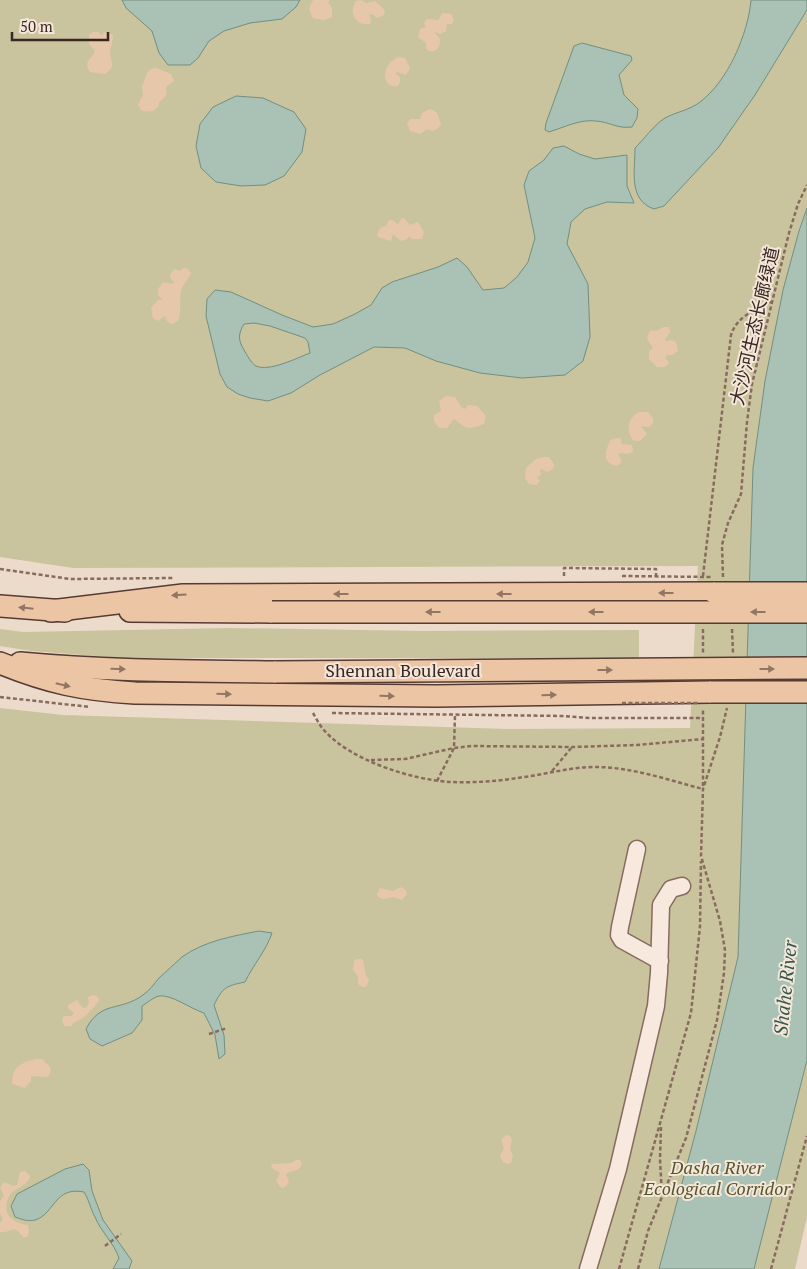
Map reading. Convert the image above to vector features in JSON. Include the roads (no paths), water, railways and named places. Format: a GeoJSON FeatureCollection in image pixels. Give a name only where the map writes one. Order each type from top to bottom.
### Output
{"type":"FeatureCollection","features":[{"type":"Feature","properties":{"kind":"main road"},"geometry":{"type":"LineString","coordinates":[[52,611],[183,595],[719,586],[807,593]]}},
{"type":"Feature","properties":{"kind":"main road"},"geometry":{"type":"LineString","coordinates":[[0,606],[52,611],[807,612]]}},
{"type":"Feature","properties":{"kind":"main road"},"geometry":{"type":"LineString","coordinates":[[0,662],[50,682],[89,690],[120,692],[436,696],[807,692]]}},
{"type":"Feature","properties":{"kind":"main road","name":"Shennan Boulevard"},"geometry":{"type":"LineString","coordinates":[[0,662],[115,669],[276,672],[807,668]]}},
{"type":"Feature","properties":{"kind":"lane"},"geometry":{"type":"LineString","coordinates":[[637,849],[620,927],[620,935],[622,940],[660,961]]}},
{"type":"Feature","properties":{"kind":"lane"},"geometry":{"type":"LineString","coordinates":[[588,1269],[618,1169],[656,1006],[660,961],[661,905],[672,889],[682,886]]}},
{"type":"Feature","properties":{"kind":"water"},"geometry":{"type":"Polygon","coordinates":[[[122,0],[300,0],[296,7],[282,19],[250,23],[224,31],[209,41],[198,58],[190,65],[168,65],[159,53],[152,31],[126,8],[122,0]]]}},
{"type":"Feature","properties":{"kind":"water"},"geometry":{"type":"Polygon","coordinates":[[[751,0],[807,0],[807,10],[755,95],[718,148],[664,206],[654,209],[640,199],[637,192],[634,175],[635,148],[661,121],[696,105],[719,82],[728,69],[741,42],[751,0]]]}},
{"type":"Feature","properties":{"kind":"water"},"geometry":{"type":"Polygon","coordinates":[[[582,43],[631,56],[632,60],[619,75],[624,95],[638,109],[637,118],[632,127],[584,121],[549,132],[545,130],[574,46],[582,43]]]}},
{"type":"Feature","properties":{"kind":"water"},"geometry":{"type":"Polygon","coordinates":[[[236,96],[263,98],[294,112],[306,129],[302,152],[284,176],[265,185],[241,186],[216,182],[201,168],[196,146],[200,124],[213,107],[236,96]]]}},
{"type":"Feature","properties":{"kind":"water"},"geometry":{"type":"Polygon","coordinates":[[[564,146],[579,154],[595,159],[627,155],[627,186],[634,203],[607,202],[585,209],[571,222],[567,244],[588,284],[590,337],[583,361],[565,375],[522,378],[480,373],[436,361],[405,348],[374,347],[320,375],[291,393],[268,401],[238,394],[227,387],[220,374],[206,316],[207,299],[215,290],[231,292],[313,327],[333,324],[371,305],[382,288],[392,282],[438,267],[457,258],[467,267],[483,290],[504,288],[517,277],[528,262],[535,238],[524,185],[529,171],[544,160],[553,148],[564,146]],[[254,323],[244,324],[241,331],[240,340],[242,346],[256,366],[275,366],[310,353],[308,342],[305,338],[270,326],[254,323]]]}},
{"type":"Feature","properties":{"kind":"water","name":"Shahe River"},"geometry":{"type":"Polygon","coordinates":[[[807,208],[807,1060],[754,1269],[659,1269],[696,1131],[738,957],[753,468],[765,381],[783,290],[807,208]]]}},
{"type":"Feature","properties":{"kind":"water"},"geometry":{"type":"Polygon","coordinates":[[[259,931],[272,933],[245,982],[226,988],[214,1005],[224,1035],[225,1054],[219,1059],[215,1035],[204,1013],[175,999],[164,996],[159,996],[142,1006],[142,1020],[132,1033],[102,1046],[90,1039],[86,1029],[98,1014],[143,995],[176,962],[191,951],[219,940],[259,931]]]}},
{"type":"Feature","properties":{"kind":"water"},"geometry":{"type":"Polygon","coordinates":[[[83,1164],[89,1170],[92,1191],[103,1220],[132,1261],[129,1269],[113,1269],[119,1258],[92,1211],[84,1192],[74,1191],[66,1193],[42,1217],[35,1220],[15,1217],[11,1206],[17,1194],[65,1169],[83,1164]]]}},
{"type":"Feature","properties":{"kind":"park label","name":"Dasha River Ecological Corridor"},"geometry":{"type":"Point","coordinates":[717,1178]}}]}
